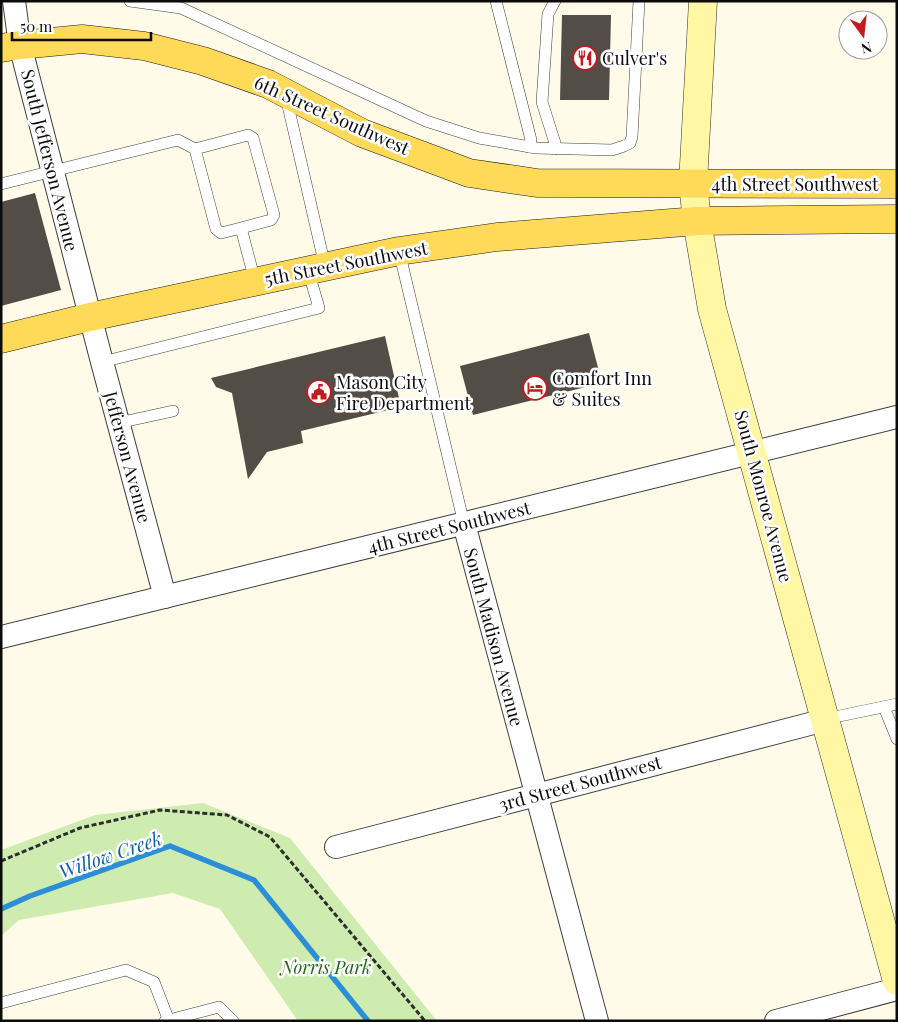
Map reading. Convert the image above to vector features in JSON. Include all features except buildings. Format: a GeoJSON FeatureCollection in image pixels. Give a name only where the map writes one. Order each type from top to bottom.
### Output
{"type":"FeatureCollection","features":[{"type":"Feature","properties":{"kind":"main road","name":"South Monroe Avenue"},"geometry":{"type":"LineString","coordinates":[[703,1],[693,183],[697,220],[712,309],[897,982]]}},
{"type":"Feature","properties":{"kind":"main road","name":"6th Street Southwest"},"geometry":{"type":"LineString","coordinates":[[11,46],[82,39],[144,46],[203,61],[268,84],[362,133],[469,173],[537,182],[693,183]]}},
{"type":"Feature","properties":{"kind":"main road","name":"4th Street Southwest"},"geometry":{"type":"LineString","coordinates":[[693,183],[897,184]]}},
{"type":"Feature","properties":{"kind":"main road","name":"4th Street Southwest"},"geometry":{"type":"LineString","coordinates":[[697,220],[897,219]]}},
{"type":"Feature","properties":{"kind":"main road","name":"5th Street Southwest"},"geometry":{"type":"LineString","coordinates":[[1,339],[90,317],[399,251],[497,237],[697,220]]}},
{"type":"Feature","properties":{"kind":"street","name":"South Jefferson Avenue"},"geometry":{"type":"LineString","coordinates":[[14,1],[11,46],[52,171],[90,317]]}},
{"type":"Feature","properties":{"kind":"street","name":"Jefferson Avenue"},"geometry":{"type":"LineString","coordinates":[[90,317],[165,597]]}},
{"type":"Feature","properties":{"kind":"street","name":"4th Street Southwest"},"geometry":{"type":"LineString","coordinates":[[1,637],[897,417]]}},
{"type":"Feature","properties":{"kind":"street","name":"South Madison Avenue"},"geometry":{"type":"LineString","coordinates":[[464,524],[597,1021]]}},
{"type":"Feature","properties":{"kind":"street","name":"3rd Street Southwest"},"geometry":{"type":"LineString","coordinates":[[336,847],[825,720]]}},
{"type":"Feature","properties":{"kind":"street"},"geometry":{"type":"LineString","coordinates":[[776,1021],[897,989]]}},
{"type":"Feature","properties":{"kind":"lane"},"geometry":{"type":"LineString","coordinates":[[130,1],[181,8],[426,122],[480,138],[529,147],[612,150],[630,143],[632,137],[639,1]]}},
{"type":"Feature","properties":{"kind":"lane"},"geometry":{"type":"LineString","coordinates":[[496,1],[531,140],[529,147]]}},
{"type":"Feature","properties":{"kind":"lane"},"geometry":{"type":"LineString","coordinates":[[554,149],[555,143],[542,102],[548,14],[555,1]]}},
{"type":"Feature","properties":{"kind":"lane"},"geometry":{"type":"LineString","coordinates":[[102,362],[319,308],[317,268],[285,93]]}},
{"type":"Feature","properties":{"kind":"lane"},"geometry":{"type":"LineString","coordinates":[[1,184],[178,140],[195,149],[248,136],[253,138],[274,214],[271,220],[221,233],[216,229],[195,149]]}},
{"type":"Feature","properties":{"kind":"lane"},"geometry":{"type":"LineString","coordinates":[[241,228],[255,281]]}},
{"type":"Feature","properties":{"kind":"lane","name":"South Madison Avenue"},"geometry":{"type":"LineString","coordinates":[[399,251],[464,524]]}},
{"type":"Feature","properties":{"kind":"lane"},"geometry":{"type":"LineString","coordinates":[[118,422],[173,411]]}},
{"type":"Feature","properties":{"kind":"lane"},"geometry":{"type":"LineString","coordinates":[[825,720],[897,704]]}},
{"type":"Feature","properties":{"kind":"lane"},"geometry":{"type":"LineString","coordinates":[[884,707],[897,739]]}},
{"type":"Feature","properties":{"kind":"lane"},"geometry":{"type":"LineString","coordinates":[[1,1003],[126,970],[154,982],[168,1020],[219,1008],[233,1021]]}},
{"type":"Feature","properties":{"kind":"path"},"geometry":{"type":"LineString","coordinates":[[1,861],[80,828],[160,810],[227,815],[270,837],[425,1021]]}},
{"type":"Feature","properties":{"kind":"green space","name":"Norris Park"},"geometry":{"type":"Polygon","coordinates":[[[203,803],[290,838],[437,1021],[298,1021],[220,909],[173,893],[19,920],[1,936],[1,850],[95,815],[203,803]]]}},
{"type":"Feature","properties":{"kind":"waterway","name":"Willow Creek"},"geometry":{"type":"LineString","coordinates":[[1,909],[30,896],[170,846],[254,880],[368,1021]]}},
{"type":"Feature","properties":{"kind":"place","name":"Culver's"},"geometry":{"type":"Point","coordinates":[585,58]}},
{"type":"Feature","properties":{"kind":"place","name":"Comfort Inn & Suites"},"geometry":{"type":"Point","coordinates":[535,388]}},
{"type":"Feature","properties":{"kind":"place","name":"Mason City Fire Department"},"geometry":{"type":"Point","coordinates":[319,392]}}]}
